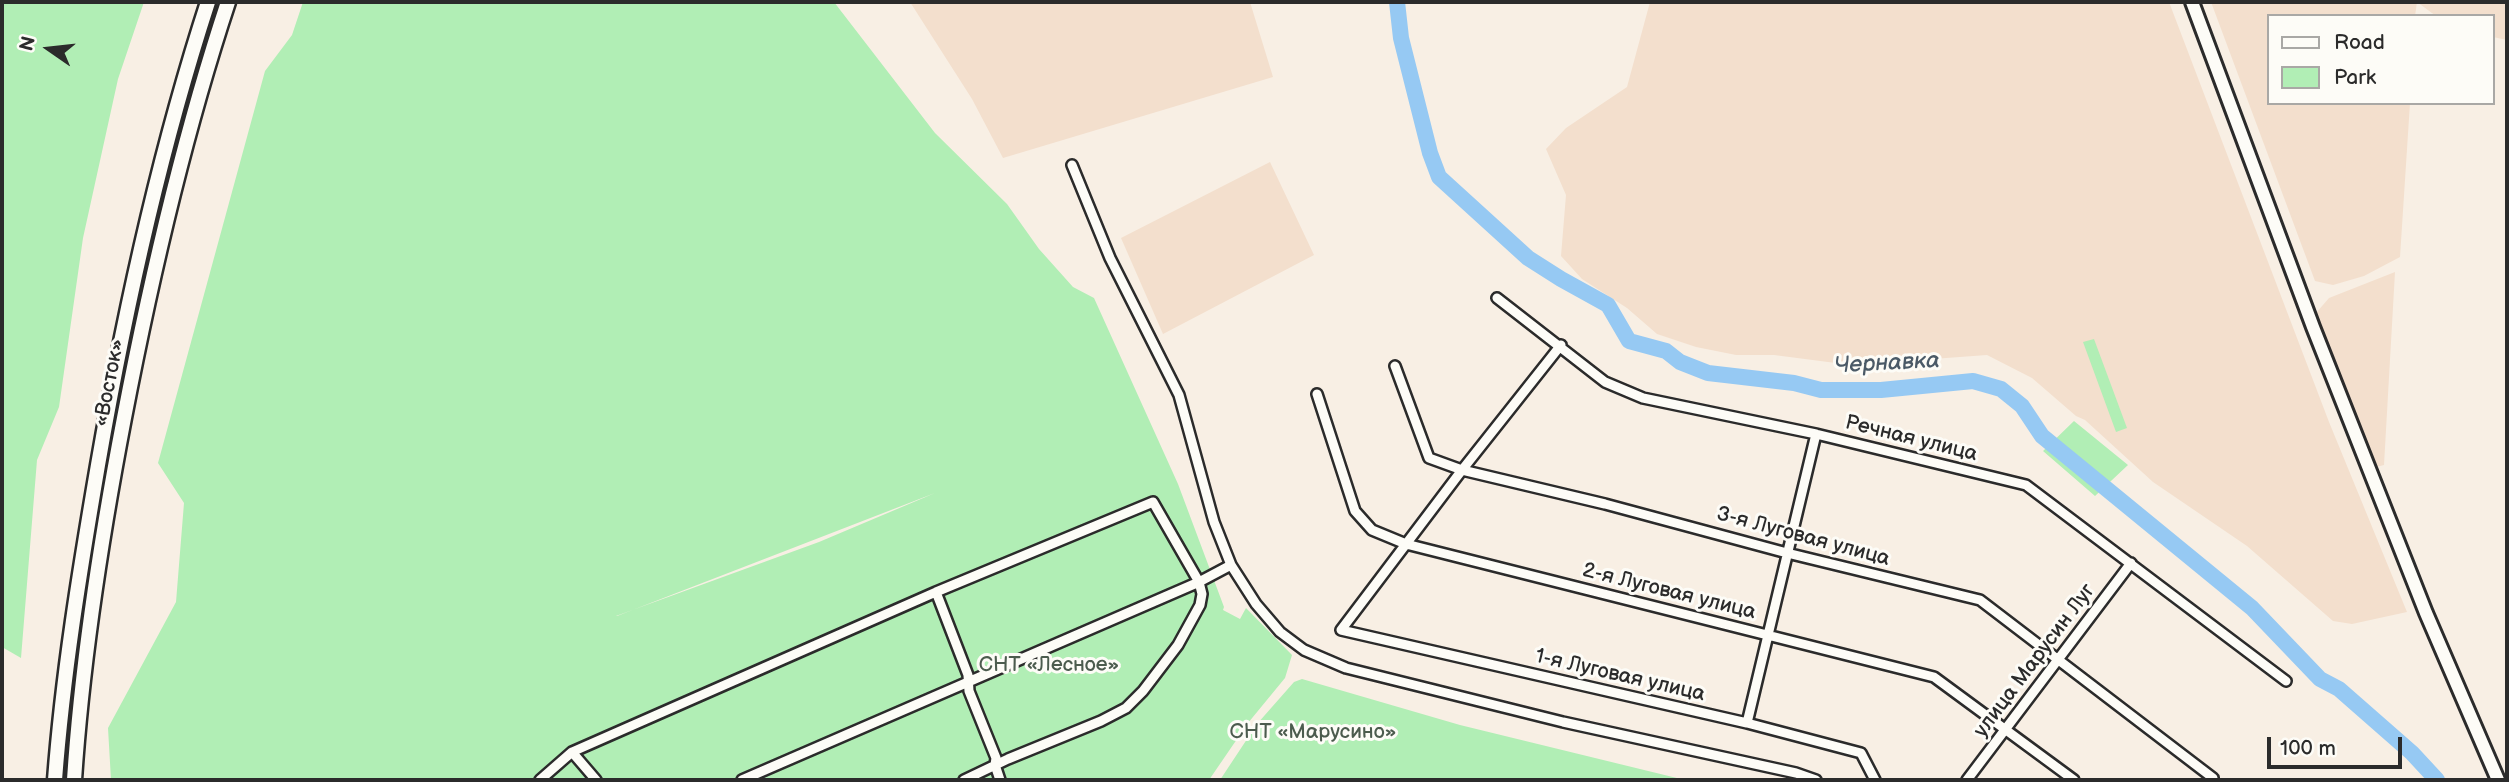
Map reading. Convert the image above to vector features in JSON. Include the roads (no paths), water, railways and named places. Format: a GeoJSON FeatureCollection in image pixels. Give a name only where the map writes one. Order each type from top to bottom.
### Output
{"type":"FeatureCollection","features":[{"type":"Feature","properties":{"kind":"highway","name":"«Восток»"},"geometry":{"type":"LineString","coordinates":[[55,780],[72,623],[113,379],[140,246],[190,57],[208,2]]}},
{"type":"Feature","properties":{"kind":"highway","name":"«Восток»"},"geometry":{"type":"LineString","coordinates":[[74,780],[90,621],[105,517],[131,379],[159,247],[228,2]]}},
{"type":"Feature","properties":{"kind":"main road"},"geometry":{"type":"LineString","coordinates":[[2192,2],[2318,340],[2426,612],[2498,780]]}},
{"type":"Feature","properties":{"kind":"street"},"geometry":{"type":"LineString","coordinates":[[1072,165],[1110,258],[1179,395],[1214,522],[1231,565],[1256,604],[1280,632],[1304,650],[1338,665],[1563,722],[1796,773],[1816,780]]}},
{"type":"Feature","properties":{"kind":"street","name":"Речная улица"},"geometry":{"type":"LineString","coordinates":[[1497,298],[1561,345],[1605,382],[1643,398],[1816,434],[2026,485],[2286,681]]}},
{"type":"Feature","properties":{"kind":"street"},"geometry":{"type":"LineString","coordinates":[[1406,544],[1561,345]]}},
{"type":"Feature","properties":{"kind":"street","name":"3-я Луговая улица"},"geometry":{"type":"LineString","coordinates":[[1395,366],[1429,458],[1462,470],[1980,600],[2212,779]]}},
{"type":"Feature","properties":{"kind":"street","name":"2-я Луговая улица"},"geometry":{"type":"LineString","coordinates":[[1317,394],[1355,511],[1372,530],[1406,544],[1934,677],[2074,780]]}},
{"type":"Feature","properties":{"kind":"street"},"geometry":{"type":"LineString","coordinates":[[1747,723],[1816,434]]}},
{"type":"Feature","properties":{"kind":"street"},"geometry":{"type":"LineString","coordinates":[[540,780],[572,752],[936,592],[1153,502],[1199,582],[1202,594],[1200,605],[1178,645],[1143,691],[1126,708],[964,780]]}},
{"type":"Feature","properties":{"kind":"street","name":"1-я Луговая улица"},"geometry":{"type":"LineString","coordinates":[[1406,544],[1341,631],[1747,723],[1861,753],[1875,780]]}},
{"type":"Feature","properties":{"kind":"street","name":"улица Марусин Луг"},"geometry":{"type":"LineString","coordinates":[[1967,780],[2131,563]]}},
{"type":"Feature","properties":{"kind":"street"},"geometry":{"type":"LineString","coordinates":[[742,780],[1199,582],[1231,565]]}},
{"type":"Feature","properties":{"kind":"street"},"geometry":{"type":"LineString","coordinates":[[936,592],[968,675],[967,682],[996,758],[995,765],[1000,780]]}},
{"type":"Feature","properties":{"kind":"street"},"geometry":{"type":"LineString","coordinates":[[572,752],[596,780]]}},
{"type":"Feature","properties":{"kind":"waterway","name":"Чернавка"},"geometry":{"type":"LineString","coordinates":[[1397,2],[1401,38],[1430,153],[1439,177],[1528,258],[1608,305],[1629,341],[1666,351],[1680,362],[1708,373],[1794,383],[1821,390],[1881,390],[1973,381],[2001,389],[2022,406],[2042,436],[2252,608],[2320,679],[2339,689],[2412,753],[2437,780]]}},
{"type":"Feature","properties":{"kind":"park label","name":"СНТ «Лесное»"},"geometry":{"type":"Point","coordinates":[1049,666]}},
{"type":"Feature","properties":{"kind":"park label","name":"СНТ «Марусино»"},"geometry":{"type":"Point","coordinates":[1313,733]}}]}
